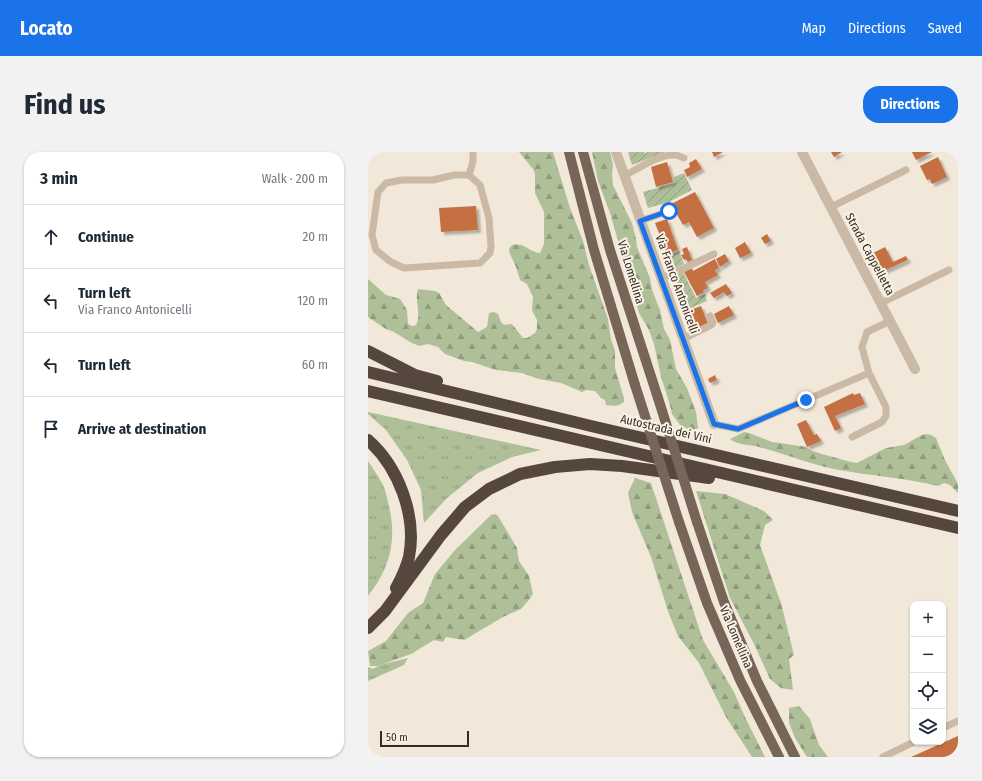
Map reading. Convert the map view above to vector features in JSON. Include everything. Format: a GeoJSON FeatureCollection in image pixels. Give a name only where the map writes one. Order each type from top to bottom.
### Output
{"type":"FeatureCollection","features":[{"type":"Feature","properties":{"kind":"highway"},"geometry":{"type":"LineString","coordinates":[[368,351],[415,374],[557,412],[591,426]]}},
{"type":"Feature","properties":{"kind":"highway","name":"Autostrada dei Vini"},"geometry":{"type":"LineString","coordinates":[[368,372],[591,426],[958,511]]}},
{"type":"Feature","properties":{"kind":"highway"},"geometry":{"type":"LineString","coordinates":[[368,392],[958,528]]}},
{"type":"Feature","properties":{"kind":"highway"},"geometry":{"type":"LineString","coordinates":[[368,440],[389,464],[402,488],[411,533],[409,558],[400,581],[385,611]]}},
{"type":"Feature","properties":{"kind":"highway"},"geometry":{"type":"LineString","coordinates":[[368,628],[385,611],[441,535],[465,507],[489,489],[520,474],[555,467],[590,464],[622,466],[780,488]]}},
{"type":"Feature","properties":{"kind":"main road","name":"Via Lomellina"},"geometry":{"type":"LineString","coordinates":[[569,152],[594,250],[635,385],[707,603],[740,680],[779,757]]}},
{"type":"Feature","properties":{"kind":"main road","name":"Via Lomellina"},"geometry":{"type":"LineString","coordinates":[[583,152],[610,250],[697,522],[730,616],[757,681],[795,757]]}},
{"type":"Feature","properties":{"kind":"street","name":"Via Franco Antonicelli"},"geometry":{"type":"LineString","coordinates":[[616,152],[714,424]]}},
{"type":"Feature","properties":{"kind":"street","name":"Strada Cappelletta"},"geometry":{"type":"LineString","coordinates":[[802,152],[916,369]]}},
{"type":"Feature","properties":{"kind":"lane"},"geometry":{"type":"LineString","coordinates":[[469,175],[473,162],[473,152]]}},
{"type":"Feature","properties":{"kind":"lane"},"geometry":{"type":"LineString","coordinates":[[624,176],[656,159],[668,155],[676,155],[684,158]]}},
{"type":"Feature","properties":{"kind":"lane"},"geometry":{"type":"LineString","coordinates":[[831,207],[906,170]]}},
{"type":"Feature","properties":{"kind":"lane"},"geometry":{"type":"LineString","coordinates":[[469,175],[480,185],[489,218],[490,253],[480,262],[404,268],[391,262],[376,250],[372,235],[378,192],[386,183],[402,180],[433,180],[469,175]]}},
{"type":"Feature","properties":{"kind":"lane"},"geometry":{"type":"LineString","coordinates":[[640,221],[669,211]]}},
{"type":"Feature","properties":{"kind":"lane"},"geometry":{"type":"LineString","coordinates":[[661,277],[670,275],[714,254]]}},
{"type":"Feature","properties":{"kind":"lane"},"geometry":{"type":"LineString","coordinates":[[881,303],[950,270]]}},
{"type":"Feature","properties":{"kind":"lane"},"geometry":{"type":"LineString","coordinates":[[683,339],[712,325],[713,323],[710,316]]}},
{"type":"Feature","properties":{"kind":"lane"},"geometry":{"type":"LineString","coordinates":[[852,437],[882,422],[886,416],[886,407],[869,373],[862,347],[867,332],[890,321]]}},
{"type":"Feature","properties":{"kind":"lane"},"geometry":{"type":"LineString","coordinates":[[714,424],[738,429],[869,373]]}},
{"type":"Feature","properties":{"kind":"lane"},"geometry":{"type":"LineString","coordinates":[[946,727],[958,721]]}},
{"type":"Feature","properties":{"kind":"lane"},"geometry":{"type":"LineString","coordinates":[[883,757],[910,744]]}},
{"type":"Feature","properties":{"kind":"green space"},"geometry":{"type":"Polygon","coordinates":[[[519,152],[553,152],[570,208],[583,241],[589,265],[608,319],[611,339],[615,351],[615,368],[624,398],[624,402],[620,405],[606,405],[605,400],[595,391],[586,390],[582,392],[561,383],[539,379],[522,373],[496,370],[472,362],[464,361],[445,354],[438,347],[428,344],[419,346],[386,329],[368,317],[368,279],[386,295],[400,299],[407,310],[408,324],[412,326],[416,325],[418,321],[418,289],[435,291],[439,293],[446,305],[478,332],[487,327],[489,313],[494,312],[498,314],[504,325],[512,324],[523,338],[527,338],[535,333],[537,329],[537,320],[532,310],[533,297],[527,284],[520,280],[509,249],[512,245],[516,244],[540,253],[544,244],[544,212],[535,193],[535,173],[519,152]]]}},
{"type":"Feature","properties":{"kind":"green space"},"geometry":{"type":"Polygon","coordinates":[[[592,152],[610,152],[613,165],[613,185],[632,223],[637,247],[650,278],[652,290],[660,310],[664,329],[670,340],[676,369],[687,388],[696,412],[698,428],[692,431],[680,425],[672,414],[661,377],[654,344],[649,330],[639,313],[610,213],[598,181],[592,152]]]}},
{"type":"Feature","properties":{"kind":"green space"},"geometry":{"type":"Polygon","coordinates":[[[628,152],[645,153],[666,152],[632,165],[628,152]]]}},
{"type":"Feature","properties":{"kind":"green space"},"geometry":{"type":"Polygon","coordinates":[[[684,173],[692,190],[669,202],[648,208],[643,192],[675,183],[674,177],[684,173]]]}},
{"type":"Feature","properties":{"kind":"green space"},"geometry":{"type":"Polygon","coordinates":[[[679,251],[684,264],[670,271],[665,257],[679,251]]]}},
{"type":"Feature","properties":{"kind":"green space"},"geometry":{"type":"Polygon","coordinates":[[[683,272],[696,298],[705,294],[707,301],[684,311],[671,276],[683,272]]]}},
{"type":"Feature","properties":{"kind":"green space"},"geometry":{"type":"Polygon","coordinates":[[[368,412],[541,450],[512,457],[478,473],[447,498],[424,523],[421,490],[407,460],[386,430],[368,414],[368,412]]]}},
{"type":"Feature","properties":{"kind":"green space"},"geometry":{"type":"Polygon","coordinates":[[[744,432],[772,442],[807,447],[810,450],[822,454],[857,463],[886,448],[904,445],[925,434],[931,435],[936,438],[945,460],[958,484],[958,493],[950,485],[944,483],[938,486],[839,470],[759,447],[740,444],[730,439],[744,432]]]}},
{"type":"Feature","properties":{"kind":"green space"},"geometry":{"type":"Polygon","coordinates":[[[368,461],[380,479],[385,490],[391,519],[392,542],[390,554],[382,575],[368,596],[368,461]]]}},
{"type":"Feature","properties":{"kind":"green space"},"geometry":{"type":"Polygon","coordinates":[[[635,478],[651,483],[703,640],[734,692],[765,757],[752,757],[726,717],[699,663],[678,636],[669,614],[651,557],[632,512],[628,493],[635,478]]]}},
{"type":"Feature","properties":{"kind":"green space"},"geometry":{"type":"Polygon","coordinates":[[[696,491],[725,494],[764,511],[773,520],[765,525],[760,545],[781,603],[794,655],[789,659],[793,690],[781,688],[770,679],[730,598],[696,491]]]}},
{"type":"Feature","properties":{"kind":"green space"},"geometry":{"type":"Polygon","coordinates":[[[495,514],[498,516],[517,548],[519,561],[529,576],[533,594],[528,601],[521,609],[503,617],[464,640],[446,637],[443,642],[434,640],[411,654],[378,666],[370,666],[368,651],[386,641],[408,613],[423,603],[435,574],[455,550],[491,515],[495,514]]]}},
{"type":"Feature","properties":{"kind":"green space"},"geometry":{"type":"Polygon","coordinates":[[[408,658],[404,665],[368,681],[368,667],[373,669],[380,665],[408,658]]]}},
{"type":"Feature","properties":{"kind":"green space"},"geometry":{"type":"Polygon","coordinates":[[[799,706],[810,719],[819,745],[828,757],[807,757],[795,738],[789,723],[789,708],[799,706]]]}},
{"type":"Feature","properties":{"kind":"building"},"geometry":{"type":"Polygon","coordinates":[[[712,152],[723,152],[714,157],[712,152]]]}},
{"type":"Feature","properties":{"kind":"building"},"geometry":{"type":"Polygon","coordinates":[[[831,152],[842,152],[834,157],[831,152]]]}},
{"type":"Feature","properties":{"kind":"building"},"geometry":{"type":"Polygon","coordinates":[[[912,152],[932,152],[916,160],[912,152]]]}},
{"type":"Feature","properties":{"kind":"building"},"geometry":{"type":"Polygon","coordinates":[[[938,157],[947,177],[932,184],[930,179],[927,180],[920,166],[938,157]]]}},
{"type":"Feature","properties":{"kind":"building"},"geometry":{"type":"Polygon","coordinates":[[[696,159],[702,169],[687,177],[684,170],[690,167],[689,163],[696,159]]]}},
{"type":"Feature","properties":{"kind":"building"},"geometry":{"type":"Polygon","coordinates":[[[667,162],[673,182],[656,187],[651,167],[667,162]]]}},
{"type":"Feature","properties":{"kind":"building"},"geometry":{"type":"Polygon","coordinates":[[[695,192],[714,228],[697,237],[689,222],[683,225],[671,204],[695,192]]]}},
{"type":"Feature","properties":{"kind":"building"},"geometry":{"type":"Polygon","coordinates":[[[476,206],[478,230],[441,232],[439,208],[476,206]]]}},
{"type":"Feature","properties":{"kind":"building"},"geometry":{"type":"Polygon","coordinates":[[[667,219],[678,250],[667,254],[655,223],[667,219]]]}},
{"type":"Feature","properties":{"kind":"building"},"geometry":{"type":"Polygon","coordinates":[[[767,234],[771,241],[765,244],[761,238],[767,234]]]}},
{"type":"Feature","properties":{"kind":"building"},"geometry":{"type":"Polygon","coordinates":[[[745,242],[751,253],[740,258],[735,248],[745,242]]]}},
{"type":"Feature","properties":{"kind":"building"},"geometry":{"type":"Polygon","coordinates":[[[687,247],[692,260],[688,262],[686,259],[684,260],[681,255],[684,254],[682,249],[687,247]]]}},
{"type":"Feature","properties":{"kind":"building"},"geometry":{"type":"Polygon","coordinates":[[[885,247],[893,262],[906,256],[908,260],[877,274],[867,256],[885,247]]]}},
{"type":"Feature","properties":{"kind":"building"},"geometry":{"type":"Polygon","coordinates":[[[725,254],[729,261],[720,267],[716,259],[725,254]]]}},
{"type":"Feature","properties":{"kind":"building"},"geometry":{"type":"Polygon","coordinates":[[[715,259],[719,268],[715,270],[718,275],[705,282],[708,288],[703,290],[704,292],[697,296],[684,272],[692,268],[693,271],[715,259]]]}},
{"type":"Feature","properties":{"kind":"building"},"geometry":{"type":"Polygon","coordinates":[[[726,284],[732,293],[727,296],[724,292],[714,298],[710,293],[726,284]]]}},
{"type":"Feature","properties":{"kind":"building"},"geometry":{"type":"Polygon","coordinates":[[[701,306],[708,324],[692,330],[685,312],[701,306]]]}},
{"type":"Feature","properties":{"kind":"building"},"geometry":{"type":"Polygon","coordinates":[[[729,306],[734,315],[718,323],[714,314],[729,306]]]}},
{"type":"Feature","properties":{"kind":"building"},"geometry":{"type":"Polygon","coordinates":[[[715,375],[717,380],[710,383],[708,379],[715,375]]]}},
{"type":"Feature","properties":{"kind":"building"},"geometry":{"type":"Polygon","coordinates":[[[853,393],[854,395],[860,393],[865,404],[835,416],[841,428],[835,431],[824,407],[853,393]]]}},
{"type":"Feature","properties":{"kind":"building"},"geometry":{"type":"Polygon","coordinates":[[[806,420],[814,435],[817,434],[821,441],[807,447],[797,424],[806,420]]]}},
{"type":"Feature","properties":{"kind":"building"},"geometry":{"type":"Polygon","coordinates":[[[958,736],[958,757],[911,757],[938,745],[946,745],[946,741],[958,736]]]}},
{"type":"Feature","properties":{"kind":"route"},"geometry":{"type":"LineString","coordinates":[[669,211],[640,221],[714,424],[738,429],[806,400]]}}]}
